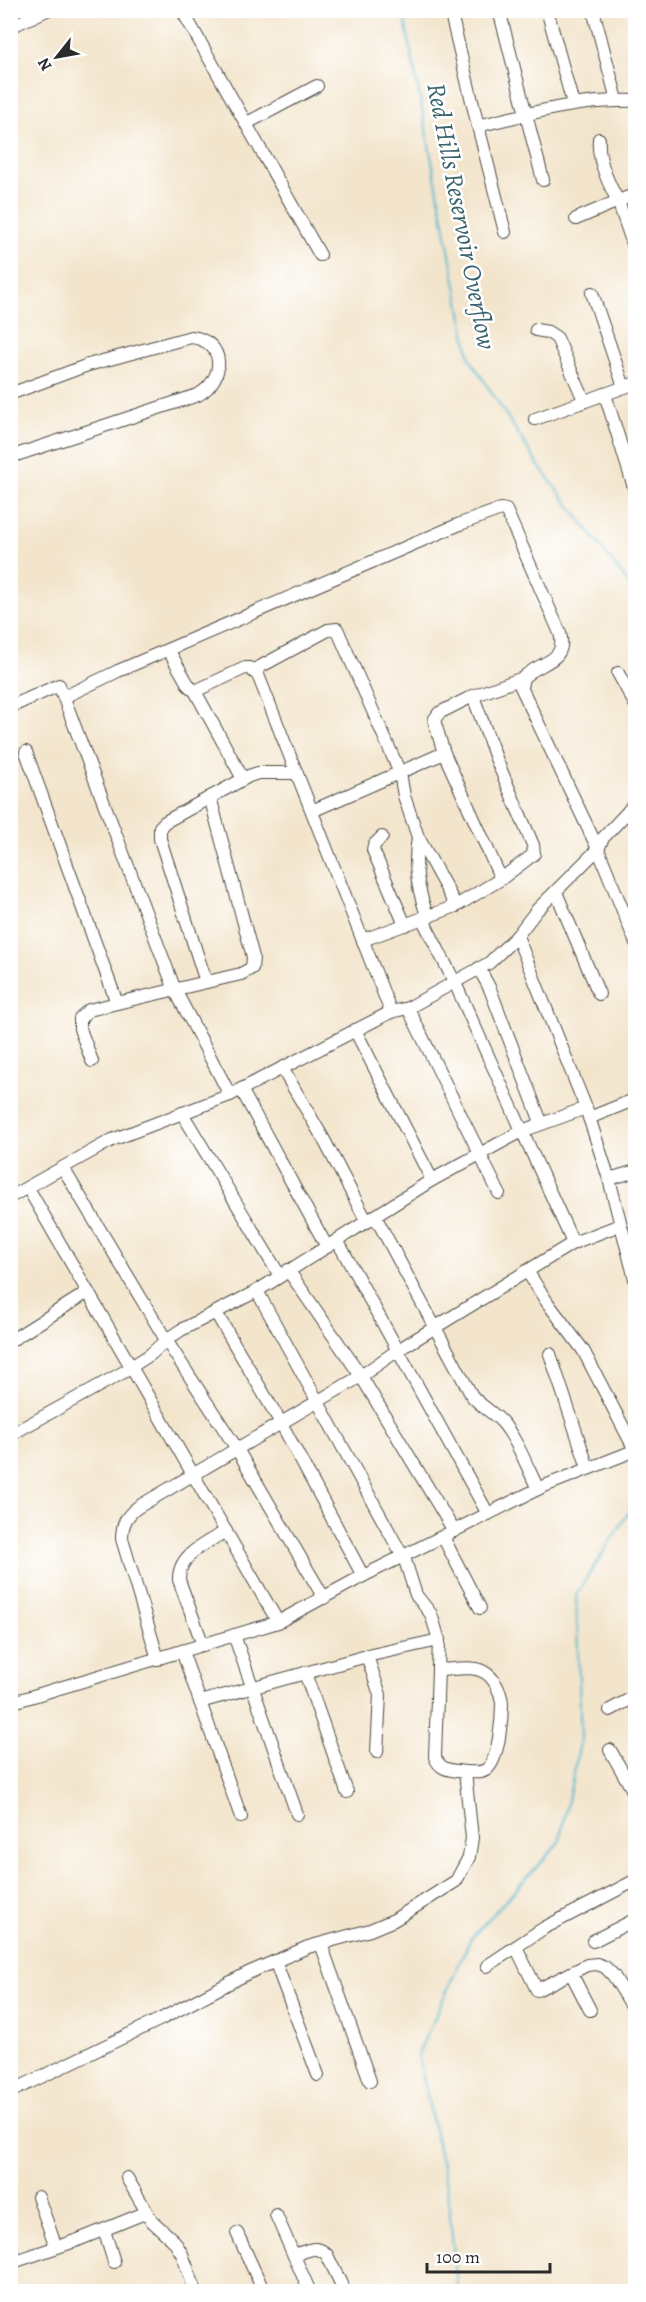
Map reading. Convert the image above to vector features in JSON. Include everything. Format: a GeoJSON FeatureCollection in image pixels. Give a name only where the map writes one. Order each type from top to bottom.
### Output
{"type":"FeatureCollection","features":[{"type":"Feature","properties":{"kind":"street"},"geometry":{"type":"LineString","coordinates":[[10,27],[47,10]]}},
{"type":"Feature","properties":{"kind":"street"},"geometry":{"type":"LineString","coordinates":[[183,10],[320,255]]}},
{"type":"Feature","properties":{"kind":"street"},"geometry":{"type":"LineString","coordinates":[[465,10],[451,13],[505,232]]}},
{"type":"Feature","properties":{"kind":"street"},"geometry":{"type":"LineString","coordinates":[[499,10],[543,180]]}},
{"type":"Feature","properties":{"kind":"street"},"geometry":{"type":"LineString","coordinates":[[547,10],[573,104]]}},
{"type":"Feature","properties":{"kind":"street"},"geometry":{"type":"LineString","coordinates":[[593,10],[618,100]]}},
{"type":"Feature","properties":{"kind":"street"},"geometry":{"type":"LineString","coordinates":[[247,123],[317,86]]}},
{"type":"Feature","properties":{"kind":"street"},"geometry":{"type":"LineString","coordinates":[[478,126],[573,104],[636,100]]}},
{"type":"Feature","properties":{"kind":"street"},"geometry":{"type":"LineString","coordinates":[[599,139],[598,148],[605,172],[636,253]]}},
{"type":"Feature","properties":{"kind":"street"},"geometry":{"type":"LineString","coordinates":[[576,219],[636,194]]}},
{"type":"Feature","properties":{"kind":"street"},"geometry":{"type":"LineString","coordinates":[[535,419],[630,385],[592,292]]}},
{"type":"Feature","properties":{"kind":"street"},"geometry":{"type":"LineString","coordinates":[[536,330],[548,332],[557,338],[584,400]]}},
{"type":"Feature","properties":{"kind":"street"},"geometry":{"type":"LineString","coordinates":[[10,394],[88,365],[191,337],[203,339],[211,346],[219,368],[217,377],[209,389],[198,395],[10,457]]}},
{"type":"Feature","properties":{"kind":"street"},"geometry":{"type":"LineString","coordinates":[[605,394],[636,494]]}},
{"type":"Feature","properties":{"kind":"street"},"geometry":{"type":"LineString","coordinates":[[64,697],[501,509],[506,510],[563,644],[561,651],[552,660],[523,678],[473,696],[436,716],[434,726],[501,879]]}},
{"type":"Feature","properties":{"kind":"street"},"geometry":{"type":"LineString","coordinates":[[195,691],[244,668],[254,670],[328,630],[337,629],[400,772],[404,796],[418,837],[456,906]]}},
{"type":"Feature","properties":{"kind":"street"},"geometry":{"type":"LineString","coordinates":[[169,651],[189,686],[195,691],[243,779]]}},
{"type":"Feature","properties":{"kind":"street"},"geometry":{"type":"LineString","coordinates":[[254,670],[258,675],[391,1011]]}},
{"type":"Feature","properties":{"kind":"street"},"geometry":{"type":"LineString","coordinates":[[618,673],[636,706]]}},
{"type":"Feature","properties":{"kind":"street"},"geometry":{"type":"LineString","coordinates":[[523,678],[521,687],[527,702],[598,849],[636,944]]}},
{"type":"Feature","properties":{"kind":"street"},"geometry":{"type":"LineString","coordinates":[[10,707],[59,685],[175,990],[236,1092],[398,1350],[488,1514]]}},
{"type":"Feature","properties":{"kind":"street"},"geometry":{"type":"LineString","coordinates":[[363,940],[456,906],[501,879],[534,854],[535,849],[497,761],[473,696]]}},
{"type":"Feature","properties":{"kind":"street"},"geometry":{"type":"LineString","coordinates":[[26,752],[117,1003]]}},
{"type":"Feature","properties":{"kind":"street"},"geometry":{"type":"LineString","coordinates":[[312,811],[444,753]]}},
{"type":"Feature","properties":{"kind":"street"},"geometry":{"type":"LineString","coordinates":[[206,982],[159,832],[160,827],[210,797],[258,773],[297,773]]}},
{"type":"Feature","properties":{"kind":"street"},"geometry":{"type":"LineString","coordinates":[[92,1061],[80,1029],[80,1018],[89,1010],[242,975],[248,972],[254,963],[210,797]]}},
{"type":"Feature","properties":{"kind":"street"},"geometry":{"type":"LineString","coordinates":[[10,1197],[112,1140],[236,1092],[391,1011],[408,1008],[489,963],[517,936],[537,910],[598,849],[603,838],[632,807]]}},
{"type":"Feature","properties":{"kind":"street"},"geometry":{"type":"LineString","coordinates":[[632,807],[636,826]]}},
{"type":"Feature","properties":{"kind":"street"},"geometry":{"type":"LineString","coordinates":[[382,837],[374,845],[373,850],[405,926]]}},
{"type":"Feature","properties":{"kind":"street"},"geometry":{"type":"LineString","coordinates":[[418,837],[414,863],[425,919],[573,1243]]}},
{"type":"Feature","properties":{"kind":"street"},"geometry":{"type":"LineString","coordinates":[[556,892],[599,994]]}},
{"type":"Feature","properties":{"kind":"street"},"geometry":{"type":"LineString","coordinates":[[517,936],[587,1113],[609,1179],[636,1283]]}},
{"type":"Feature","properties":{"kind":"street"},"geometry":{"type":"LineString","coordinates":[[479,968],[490,989],[541,1122]]}},
{"type":"Feature","properties":{"kind":"street"},"geometry":{"type":"LineString","coordinates":[[408,1008],[499,1193]]}},
{"type":"Feature","properties":{"kind":"street"},"geometry":{"type":"LineString","coordinates":[[355,1030],[432,1180]]}},
{"type":"Feature","properties":{"kind":"street"},"geometry":{"type":"LineString","coordinates":[[282,1068],[472,1396],[507,1429],[538,1489]]}},
{"type":"Feature","properties":{"kind":"street"},"geometry":{"type":"LineString","coordinates":[[10,1436],[131,1367],[151,1354],[166,1340],[257,1291],[432,1180],[522,1131],[541,1122],[587,1113],[636,1099]]}},
{"type":"Feature","properties":{"kind":"street"},"geometry":{"type":"LineString","coordinates":[[182,1113],[284,1273],[362,1376],[449,1534],[480,1608]]}},
{"type":"Feature","properties":{"kind":"street"},"geometry":{"type":"LineString","coordinates":[[63,1167],[166,1340],[237,1449],[324,1598]]}},
{"type":"Feature","properties":{"kind":"street"},"geometry":{"type":"LineString","coordinates":[[609,1179],[636,1171]]}},
{"type":"Feature","properties":{"kind":"street"},"geometry":{"type":"LineString","coordinates":[[28,1188],[278,1622]]}},
{"type":"Feature","properties":{"kind":"street"},"geometry":{"type":"LineString","coordinates":[[158,1659],[122,1539],[122,1529],[130,1512],[362,1376],[398,1350],[573,1243],[621,1228],[636,1228]]}},
{"type":"Feature","properties":{"kind":"street"},"geometry":{"type":"LineString","coordinates":[[10,1703],[278,1622],[363,1576],[538,1489],[635,1450],[584,1350],[547,1302],[527,1271]]}},
{"type":"Feature","properties":{"kind":"street"},"geometry":{"type":"LineString","coordinates":[[257,1291],[403,1557],[416,1595],[431,1614],[439,1640],[435,1757],[438,1764],[443,1768],[465,1772],[486,1771],[493,1763],[497,1753],[502,1702],[498,1689],[493,1679],[483,1671],[438,1670]]}},
{"type":"Feature","properties":{"kind":"street"},"geometry":{"type":"LineString","coordinates":[[10,1341],[88,1292]]}},
{"type":"Feature","properties":{"kind":"street"},"geometry":{"type":"LineString","coordinates":[[216,1313],[281,1423],[363,1576]]}},
{"type":"Feature","properties":{"kind":"street"},"geometry":{"type":"LineString","coordinates":[[550,1354],[588,1468]]}},
{"type":"Feature","properties":{"kind":"street"},"geometry":{"type":"LineString","coordinates":[[204,1645],[179,1580],[179,1570],[190,1554],[226,1531]]}},
{"type":"Feature","properties":{"kind":"street"},"geometry":{"type":"LineString","coordinates":[[234,1635],[297,1814]]}},
{"type":"Feature","properties":{"kind":"street"},"geometry":{"type":"LineString","coordinates":[[200,1702],[367,1656],[439,1640]]}},
{"type":"Feature","properties":{"kind":"street"},"geometry":{"type":"LineString","coordinates":[[182,1652],[241,1817]]}},
{"type":"Feature","properties":{"kind":"street"},"geometry":{"type":"LineString","coordinates":[[367,1656],[380,1695],[377,1752]]}},
{"type":"Feature","properties":{"kind":"street"},"geometry":{"type":"LineString","coordinates":[[305,1673],[347,1792]]}},
{"type":"Feature","properties":{"kind":"street"},"geometry":{"type":"LineString","coordinates":[[610,1710],[636,1696]]}},
{"type":"Feature","properties":{"kind":"street"},"geometry":{"type":"LineString","coordinates":[[610,1750],[636,1796]]}},
{"type":"Feature","properties":{"kind":"street"},"geometry":{"type":"LineString","coordinates":[[10,2092],[275,1962],[394,1920],[456,1881],[469,1857],[472,1838],[465,1772]]}},
{"type":"Feature","properties":{"kind":"street"},"geometry":{"type":"LineString","coordinates":[[488,1966],[544,1928],[636,1880]]}},
{"type":"Feature","properties":{"kind":"street"},"geometry":{"type":"LineString","coordinates":[[593,1941],[636,1919]]}},
{"type":"Feature","properties":{"kind":"street"},"geometry":{"type":"LineString","coordinates":[[321,1944],[370,2080]]}},
{"type":"Feature","properties":{"kind":"street"},"geometry":{"type":"LineString","coordinates":[[516,1947],[537,1990],[587,1965],[597,1964],[605,1966],[613,1975],[636,2012]]}},
{"type":"Feature","properties":{"kind":"street"},"geometry":{"type":"LineString","coordinates":[[275,1962],[318,2075]]}},
{"type":"Feature","properties":{"kind":"street"},"geometry":{"type":"LineString","coordinates":[[571,1973],[590,2010]]}},
{"type":"Feature","properties":{"kind":"street"},"geometry":{"type":"LineString","coordinates":[[127,2178],[145,2213],[174,2241],[182,2254],[196,2292]]}},
{"type":"Feature","properties":{"kind":"street"},"geometry":{"type":"LineString","coordinates":[[38,2197],[56,2247]]}},
{"type":"Feature","properties":{"kind":"street"},"geometry":{"type":"LineString","coordinates":[[10,2263],[145,2213]]}},
{"type":"Feature","properties":{"kind":"street"},"geometry":{"type":"LineString","coordinates":[[276,2215],[310,2292]]}},
{"type":"Feature","properties":{"kind":"street"},"geometry":{"type":"LineString","coordinates":[[104,2230],[114,2262]]}},
{"type":"Feature","properties":{"kind":"street"},"geometry":{"type":"LineString","coordinates":[[237,2233],[264,2292]]}},
{"type":"Feature","properties":{"kind":"street"},"geometry":{"type":"LineString","coordinates":[[294,2255],[315,2248],[323,2251],[345,2292]]}},
{"type":"Feature","properties":{"kind":"waterway","name":"Red Hills Reservoir Overflow"},"geometry":{"type":"LineString","coordinates":[[403,10],[470,359],[539,466],[636,593]]}},
{"type":"Feature","properties":{"kind":"waterway","name":"Red Hills Reservoir Overflow"},"geometry":{"type":"LineString","coordinates":[[458,2292],[447,2190],[418,2054],[471,1938],[559,1843],[581,1738],[576,1595],[632,1507],[636,1506]]}}]}
